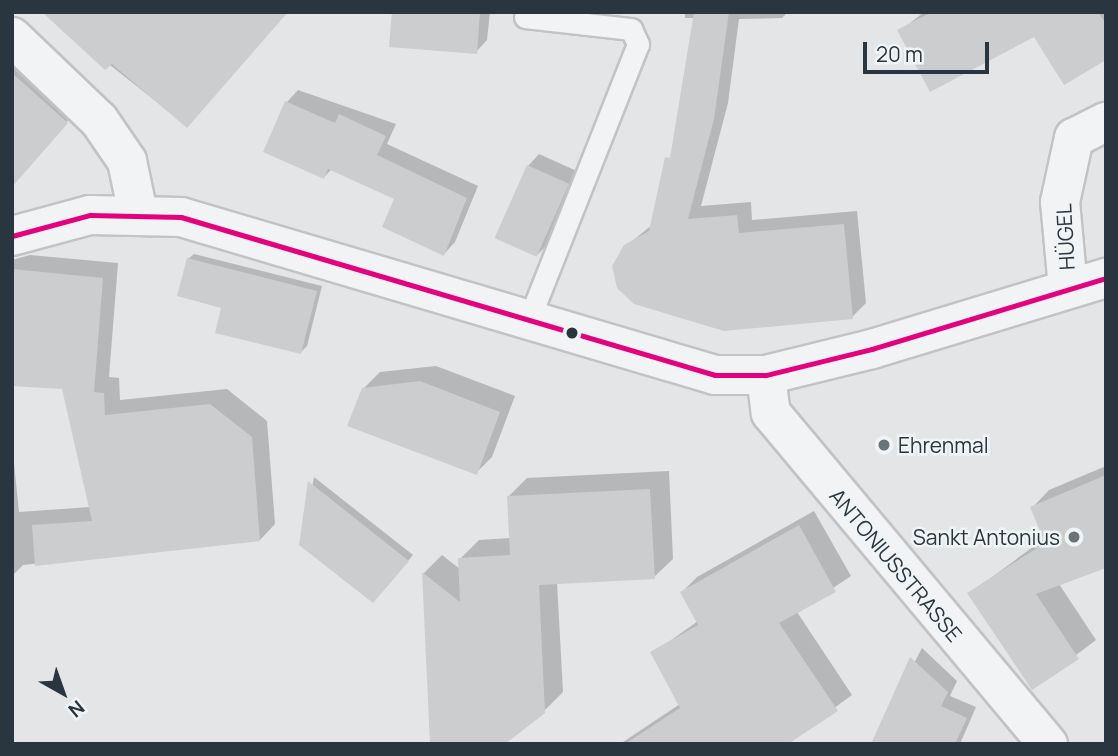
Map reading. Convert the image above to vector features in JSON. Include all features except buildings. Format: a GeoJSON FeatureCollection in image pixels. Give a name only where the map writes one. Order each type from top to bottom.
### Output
{"type":"FeatureCollection","features":[{"type":"Feature","properties":{"kind":"street"},"geometry":{"type":"LineString","coordinates":[[12,37],[99,120],[127,161],[138,214]]}},
{"type":"Feature","properties":{"kind":"street","name":"HÜGEL"},"geometry":{"type":"LineString","coordinates":[[1068,288],[1060,202],[1074,138],[1106,122]]}},
{"type":"Feature","properties":{"kind":"street"},"geometry":{"type":"LineString","coordinates":[[12,236],[90,215],[181,217],[673,365],[766,375],[1106,278]]}},
{"type":"Feature","properties":{"kind":"street","name":"ANTONIUSSTRASSE"},"geometry":{"type":"LineString","coordinates":[[766,375],[771,413],[1048,744]]}},
{"type":"Feature","properties":{"kind":"lane"},"geometry":{"type":"LineString","coordinates":[[525,17],[631,29],[638,44],[528,322]]}},
{"type":"Feature","properties":{"kind":"transit line"},"geometry":{"type":"LineString","coordinates":[[12,236],[90,215],[181,217],[715,375],[766,375],[872,349],[1106,278]]}},
{"type":"Feature","properties":{"kind":"place","name":"Ehrenmal"},"geometry":{"type":"Point","coordinates":[884,445]}},
{"type":"Feature","properties":{"kind":"place","name":"Sankt Antonius"},"geometry":{"type":"Point","coordinates":[1074,537]}}]}
